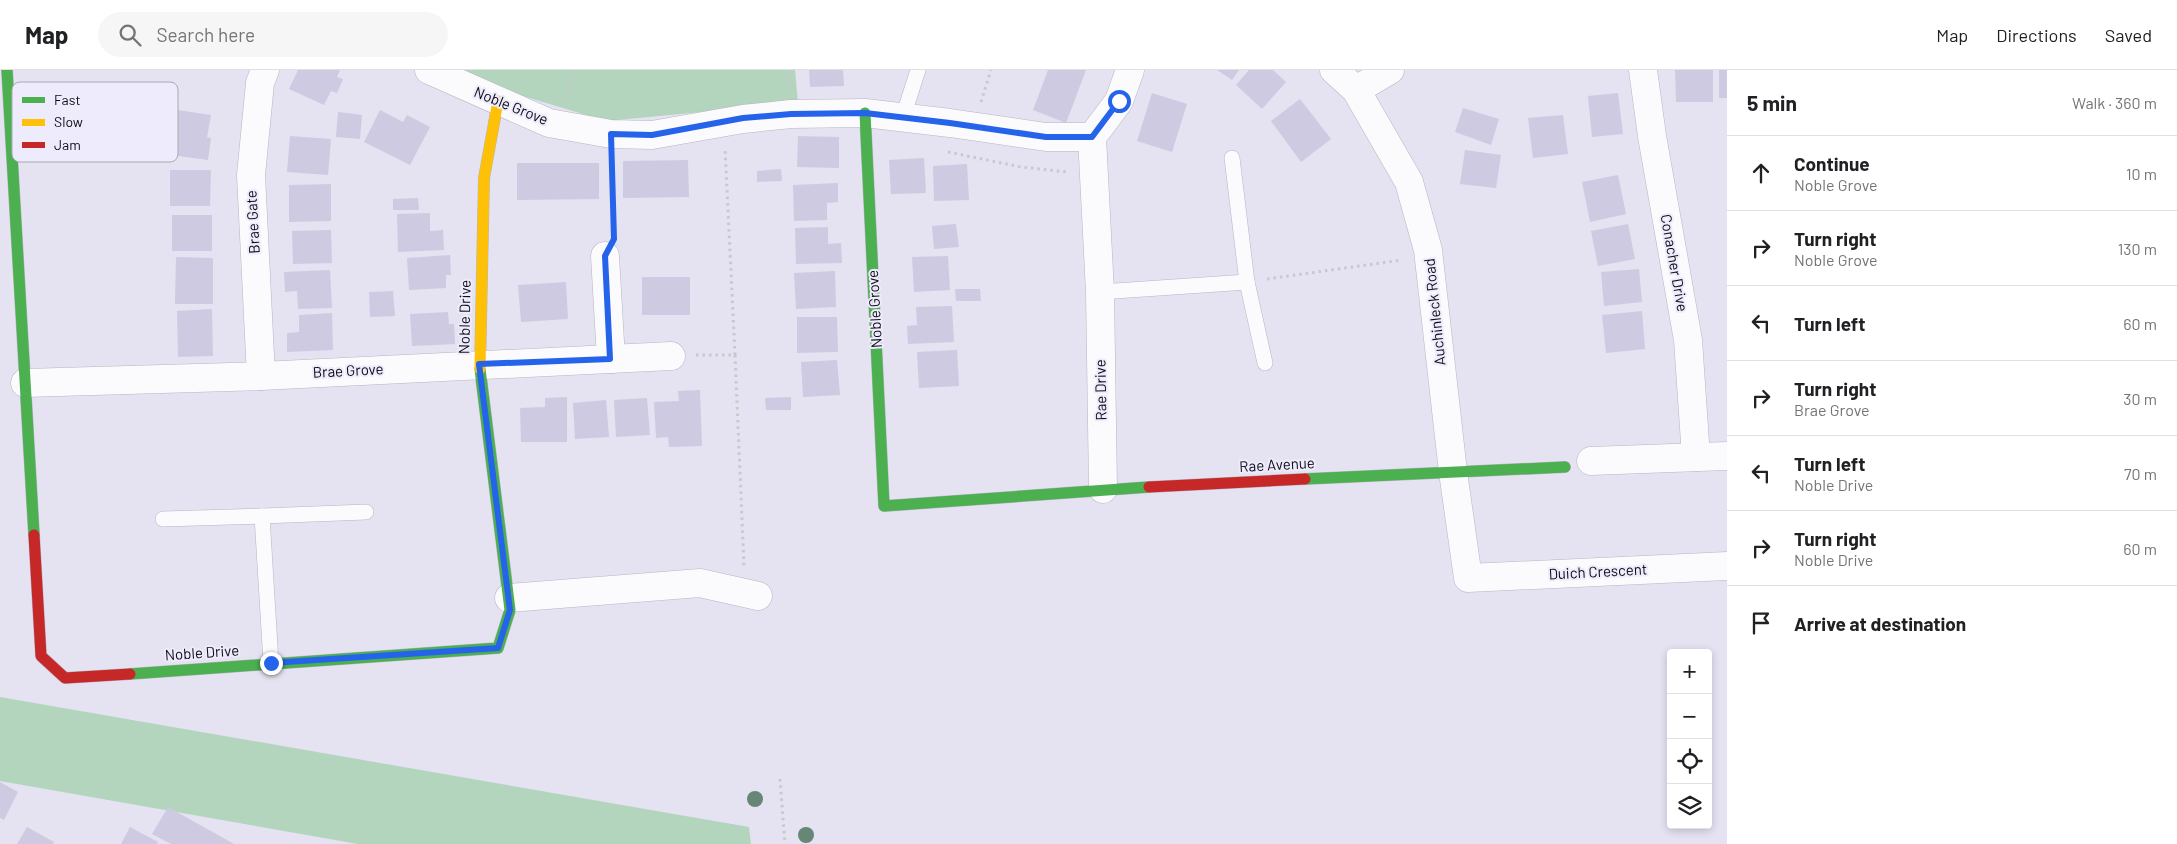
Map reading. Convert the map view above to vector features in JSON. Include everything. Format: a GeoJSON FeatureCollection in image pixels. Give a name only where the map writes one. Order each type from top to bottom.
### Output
{"type":"FeatureCollection","features":[{"type":"Feature","properties":{"kind":"street","name":"Noble Drive"},"geometry":{"type":"LineString","coordinates":[[7,70],[12,157]]}},
{"type":"Feature","properties":{"kind":"street","name":"Brae Gate"},"geometry":{"type":"LineString","coordinates":[[262,376],[251,175],[260,83],[265,70]]}},
{"type":"Feature","properties":{"kind":"street","name":"Noble Grove"},"geometry":{"type":"LineString","coordinates":[[429,70],[549,123],[611,134],[652,135],[724,122],[791,114],[865,113],[1046,137],[1092,137]]}},
{"type":"Feature","properties":{"kind":"street"},"geometry":{"type":"LineString","coordinates":[[1092,137],[1119,101],[1130,70]]}},
{"type":"Feature","properties":{"kind":"street","name":"Auchinleck Road"},"geometry":{"type":"LineString","coordinates":[[1334,70],[1356,90],[1409,182],[1429,256],[1452,472],[1468,578]]}},
{"type":"Feature","properties":{"kind":"street"},"geometry":{"type":"LineString","coordinates":[[1356,90],[1390,70]]}},
{"type":"Feature","properties":{"kind":"street","name":"Conacher Drive"},"geometry":{"type":"LineString","coordinates":[[1643,70],[1652,136],[1688,340],[1696,457]]}},
{"type":"Feature","properties":{"kind":"street","name":"Noble Drive"},"geometry":{"type":"LineString","coordinates":[[12,162],[41,656],[65,678],[498,648],[510,610],[479,364],[484,178],[498,101]]}},
{"type":"Feature","properties":{"kind":"street","name":"Noble Grove"},"geometry":{"type":"LineString","coordinates":[[865,113],[884,506]]}},
{"type":"Feature","properties":{"kind":"street","name":"Rae Drive"},"geometry":{"type":"LineString","coordinates":[[1092,137],[1100,292],[1103,489]]}},
{"type":"Feature","properties":{"kind":"street"},"geometry":{"type":"LineString","coordinates":[[605,256],[610,359]]}},
{"type":"Feature","properties":{"kind":"street","name":"Brae Grove"},"geometry":{"type":"LineString","coordinates":[[25,383],[262,376],[671,356]]}},
{"type":"Feature","properties":{"kind":"street"},"geometry":{"type":"LineString","coordinates":[[1591,461],[1727,456]]}},
{"type":"Feature","properties":{"kind":"street","name":"Rae Avenue"},"geometry":{"type":"LineString","coordinates":[[884,506],[1103,489],[1565,467]]}},
{"type":"Feature","properties":{"kind":"street","name":"Duich Crescent"},"geometry":{"type":"LineString","coordinates":[[1468,578],[1727,566]]}},
{"type":"Feature","properties":{"kind":"street"},"geometry":{"type":"LineString","coordinates":[[509,598],[700,583],[752,594]]}},
{"type":"Feature","properties":{"kind":"lane"},"geometry":{"type":"LineString","coordinates":[[903,117],[918,70]]}},
{"type":"Feature","properties":{"kind":"lane"},"geometry":{"type":"LineString","coordinates":[[1232,158],[1247,282],[1265,363]]}},
{"type":"Feature","properties":{"kind":"lane"},"geometry":{"type":"LineString","coordinates":[[1100,292],[1247,282]]}},
{"type":"Feature","properties":{"kind":"lane"},"geometry":{"type":"LineString","coordinates":[[163,519],[366,512]]}},
{"type":"Feature","properties":{"kind":"lane"},"geometry":{"type":"LineString","coordinates":[[262,516],[271,663]]}},
{"type":"Feature","properties":{"kind":"path"},"geometry":{"type":"LineString","coordinates":[[976,127],[984,89],[991,70]]}},
{"type":"Feature","properties":{"kind":"path"},"geometry":{"type":"LineString","coordinates":[[724,122],[735,355],[752,594]]}},
{"type":"Feature","properties":{"kind":"path"},"geometry":{"type":"LineString","coordinates":[[605,256],[614,239],[611,134]]}},
{"type":"Feature","properties":{"kind":"path"},"geometry":{"type":"LineString","coordinates":[[944,151],[1021,167],[1094,175]]}},
{"type":"Feature","properties":{"kind":"path"},"geometry":{"type":"LineString","coordinates":[[1247,282],[1300,272],[1429,256]]}},
{"type":"Feature","properties":{"kind":"path"},"geometry":{"type":"LineString","coordinates":[[671,356],[735,355]]}},
{"type":"Feature","properties":{"kind":"path"},"geometry":{"type":"LineString","coordinates":[[780,779],[785,844]]}},
{"type":"Feature","properties":{"kind":"green space"},"geometry":{"type":"Polygon","coordinates":[[[464,70],[795,70],[798,103],[606,121],[496,88],[464,70]]]}},
{"type":"Feature","properties":{"kind":"green space"},"geometry":{"type":"Polygon","coordinates":[[[0,697],[749,827],[751,844],[358,844],[0,781],[0,697]]]}},
{"type":"Feature","properties":{"kind":"building"},"geometry":{"type":"Polygon","coordinates":[[[298,70],[340,70],[337,77],[343,79],[337,93],[331,91],[324,105],[289,89],[298,70]]]}},
{"type":"Feature","properties":{"kind":"building"},"geometry":{"type":"Polygon","coordinates":[[[809,70],[843,70],[844,86],[810,87],[809,70]]]}},
{"type":"Feature","properties":{"kind":"building"},"geometry":{"type":"Polygon","coordinates":[[[1048,70],[1086,70],[1066,123],[1033,110],[1048,70]]]}},
{"type":"Feature","properties":{"kind":"building"},"geometry":{"type":"Polygon","coordinates":[[[1217,70],[1239,70],[1232,80],[1217,70]]]}},
{"type":"Feature","properties":{"kind":"building"},"geometry":{"type":"Polygon","coordinates":[[[1249,70],[1273,70],[1286,82],[1262,109],[1236,85],[1249,70]]]}},
{"type":"Feature","properties":{"kind":"building"},"geometry":{"type":"Polygon","coordinates":[[[1675,70],[1713,70],[1713,102],[1676,102],[1675,70]]]}},
{"type":"Feature","properties":{"kind":"building"},"geometry":{"type":"Polygon","coordinates":[[[1719,70],[1727,70],[1727,98],[1719,98],[1719,70]]]}},
{"type":"Feature","properties":{"kind":"building"},"geometry":{"type":"Polygon","coordinates":[[[1152,93],[1187,104],[1172,152],[1137,141],[1152,93]]]}},
{"type":"Feature","properties":{"kind":"building"},"geometry":{"type":"Polygon","coordinates":[[[1618,93],[1623,134],[1592,137],[1588,96],[1618,93]]]}},
{"type":"Feature","properties":{"kind":"building"},"geometry":{"type":"Polygon","coordinates":[[[1300,99],[1331,139],[1301,162],[1271,121],[1300,99]]]}},
{"type":"Feature","properties":{"kind":"building"},"geometry":{"type":"Polygon","coordinates":[[[1463,108],[1499,119],[1491,145],[1455,132],[1463,108]]]}},
{"type":"Feature","properties":{"kind":"building"},"geometry":{"type":"Polygon","coordinates":[[[178,110],[211,115],[207,137],[211,138],[208,160],[178,156],[178,110]]]}},
{"type":"Feature","properties":{"kind":"building"},"geometry":{"type":"Polygon","coordinates":[[[380,110],[403,122],[407,115],[430,127],[410,165],[364,142],[380,110]]]}},
{"type":"Feature","properties":{"kind":"building"},"geometry":{"type":"Polygon","coordinates":[[[338,112],[362,115],[360,139],[336,137],[338,112]]]}},
{"type":"Feature","properties":{"kind":"building"},"geometry":{"type":"Polygon","coordinates":[[[1563,115],[1568,154],[1533,158],[1528,118],[1563,115]]]}},
{"type":"Feature","properties":{"kind":"building"},"geometry":{"type":"Polygon","coordinates":[[[290,136],[331,139],[328,175],[287,172],[290,136]]]}},
{"type":"Feature","properties":{"kind":"building"},"geometry":{"type":"Polygon","coordinates":[[[798,136],[839,137],[839,168],[797,167],[798,136]]]}},
{"type":"Feature","properties":{"kind":"building"},"geometry":{"type":"Polygon","coordinates":[[[1465,150],[1501,155],[1496,188],[1460,184],[1465,150]]]}},
{"type":"Feature","properties":{"kind":"building"},"geometry":{"type":"Polygon","coordinates":[[[924,158],[926,193],[891,194],[889,160],[924,158]]]}},
{"type":"Feature","properties":{"kind":"building"},"geometry":{"type":"Polygon","coordinates":[[[688,160],[689,197],[623,198],[623,161],[688,160]]]}},
{"type":"Feature","properties":{"kind":"building"},"geometry":{"type":"Polygon","coordinates":[[[517,163],[599,163],[599,199],[517,200],[517,163]]]}},
{"type":"Feature","properties":{"kind":"building"},"geometry":{"type":"Polygon","coordinates":[[[967,164],[969,200],[934,201],[933,166],[967,164]]]}},
{"type":"Feature","properties":{"kind":"building"},"geometry":{"type":"Polygon","coordinates":[[[781,169],[782,181],[757,182],[757,171],[781,169]]]}},
{"type":"Feature","properties":{"kind":"building"},"geometry":{"type":"Polygon","coordinates":[[[170,170],[211,170],[210,206],[170,206],[170,170]]]}},
{"type":"Feature","properties":{"kind":"building"},"geometry":{"type":"Polygon","coordinates":[[[1618,175],[1626,214],[1590,222],[1582,182],[1618,175]]]}},
{"type":"Feature","properties":{"kind":"building"},"geometry":{"type":"Polygon","coordinates":[[[838,183],[838,202],[827,203],[827,220],[794,221],[793,185],[838,183]]]}},
{"type":"Feature","properties":{"kind":"building"},"geometry":{"type":"Polygon","coordinates":[[[331,184],[331,221],[289,222],[289,185],[331,184]]]}},
{"type":"Feature","properties":{"kind":"building"},"geometry":{"type":"Polygon","coordinates":[[[418,198],[419,210],[393,210],[393,199],[418,198]]]}},
{"type":"Feature","properties":{"kind":"building"},"geometry":{"type":"Polygon","coordinates":[[[430,213],[430,231],[443,230],[444,250],[398,252],[397,214],[430,213]]]}},
{"type":"Feature","properties":{"kind":"building"},"geometry":{"type":"Polygon","coordinates":[[[172,215],[212,215],[212,251],[172,251],[172,215]]]}},
{"type":"Feature","properties":{"kind":"building"},"geometry":{"type":"Polygon","coordinates":[[[956,224],[959,247],[934,249],[932,226],[956,224]]]}},
{"type":"Feature","properties":{"kind":"building"},"geometry":{"type":"Polygon","coordinates":[[[1628,224],[1635,259],[1598,266],[1591,231],[1628,224]]]}},
{"type":"Feature","properties":{"kind":"building"},"geometry":{"type":"Polygon","coordinates":[[[828,227],[828,244],[841,243],[842,263],[796,264],[795,228],[828,227]]]}},
{"type":"Feature","properties":{"kind":"building"},"geometry":{"type":"Polygon","coordinates":[[[331,230],[332,263],[293,264],[292,231],[331,230]]]}},
{"type":"Feature","properties":{"kind":"building"},"geometry":{"type":"Polygon","coordinates":[[[450,255],[451,275],[446,275],[446,288],[409,290],[407,258],[450,255]]]}},
{"type":"Feature","properties":{"kind":"building"},"geometry":{"type":"Polygon","coordinates":[[[948,256],[950,290],[914,292],[912,257],[948,256]]]}},
{"type":"Feature","properties":{"kind":"building"},"geometry":{"type":"Polygon","coordinates":[[[176,257],[213,258],[213,304],[175,304],[176,257]]]}},
{"type":"Feature","properties":{"kind":"building"},"geometry":{"type":"Polygon","coordinates":[[[1639,269],[1642,302],[1604,306],[1601,272],[1639,269]]]}},
{"type":"Feature","properties":{"kind":"building"},"geometry":{"type":"Polygon","coordinates":[[[330,270],[332,308],[298,309],[297,291],[285,292],[284,272],[330,270]]]}},
{"type":"Feature","properties":{"kind":"building"},"geometry":{"type":"Polygon","coordinates":[[[835,271],[836,307],[796,309],[794,273],[835,271]]]}},
{"type":"Feature","properties":{"kind":"building"},"geometry":{"type":"Polygon","coordinates":[[[642,277],[690,277],[690,315],[642,315],[642,277]]]}},
{"type":"Feature","properties":{"kind":"building"},"geometry":{"type":"Polygon","coordinates":[[[566,282],[568,319],[521,322],[518,285],[566,282]]]}},
{"type":"Feature","properties":{"kind":"building"},"geometry":{"type":"Polygon","coordinates":[[[955,289],[980,289],[981,301],[956,301],[955,289]]]}},
{"type":"Feature","properties":{"kind":"building"},"geometry":{"type":"Polygon","coordinates":[[[393,291],[395,316],[370,317],[369,292],[393,291]]]}},
{"type":"Feature","properties":{"kind":"building"},"geometry":{"type":"Polygon","coordinates":[[[952,306],[954,342],[908,344],[907,326],[917,325],[916,307],[952,306]]]}},
{"type":"Feature","properties":{"kind":"building"},"geometry":{"type":"Polygon","coordinates":[[[212,309],[213,356],[178,357],[177,311],[212,309]]]}},
{"type":"Feature","properties":{"kind":"building"},"geometry":{"type":"Polygon","coordinates":[[[1642,311],[1645,349],[1606,353],[1602,315],[1642,311]]]}},
{"type":"Feature","properties":{"kind":"building"},"geometry":{"type":"Polygon","coordinates":[[[448,312],[449,324],[454,324],[455,344],[412,346],[410,314],[448,312]]]}},
{"type":"Feature","properties":{"kind":"building"},"geometry":{"type":"Polygon","coordinates":[[[332,313],[333,350],[287,352],[287,333],[299,332],[299,315],[332,313]]]}},
{"type":"Feature","properties":{"kind":"building"},"geometry":{"type":"Polygon","coordinates":[[[797,317],[837,317],[838,352],[797,353],[797,317]]]}},
{"type":"Feature","properties":{"kind":"building"},"geometry":{"type":"Polygon","coordinates":[[[957,350],[959,386],[919,388],[917,352],[957,350]]]}},
{"type":"Feature","properties":{"kind":"building"},"geometry":{"type":"Polygon","coordinates":[[[837,360],[840,395],[803,397],[801,362],[837,360]]]}},
{"type":"Feature","properties":{"kind":"building"},"geometry":{"type":"Polygon","coordinates":[[[700,390],[702,446],[669,447],[668,437],[656,438],[654,402],[679,401],[678,391],[700,390]]]}},
{"type":"Feature","properties":{"kind":"building"},"geometry":{"type":"Polygon","coordinates":[[[567,397],[567,442],[521,442],[520,408],[545,407],[545,398],[567,397]]]}},
{"type":"Feature","properties":{"kind":"building"},"geometry":{"type":"Polygon","coordinates":[[[791,397],[791,410],[766,410],[765,398],[791,397]]]}},
{"type":"Feature","properties":{"kind":"building"},"geometry":{"type":"Polygon","coordinates":[[[647,398],[650,435],[616,437],[614,400],[647,398]]]}},
{"type":"Feature","properties":{"kind":"building"},"geometry":{"type":"Polygon","coordinates":[[[606,400],[609,437],[575,439],[573,403],[606,400]]]}},
{"type":"Feature","properties":{"kind":"building"},"geometry":{"type":"Polygon","coordinates":[[[0,782],[18,792],[4,820],[0,818],[0,782]]]}},
{"type":"Feature","properties":{"kind":"building"},"geometry":{"type":"Polygon","coordinates":[[[168,807],[234,844],[171,844],[152,834],[168,807]]]}},
{"type":"Feature","properties":{"kind":"building"},"geometry":{"type":"Polygon","coordinates":[[[27,827],[54,842],[53,844],[17,844],[27,827]]]}},
{"type":"Feature","properties":{"kind":"building"},"geometry":{"type":"Polygon","coordinates":[[[130,827],[158,842],[157,844],[121,844],[130,827]]]}},
{"type":"Feature","properties":{"kind":"traffic: fast"},"geometry":{"type":"LineString","coordinates":[[7,70],[12,156]]}},
{"type":"Feature","properties":{"kind":"traffic: fast"},"geometry":{"type":"LineString","coordinates":[[865,113],[884,506],[1149,487]]}},
{"type":"Feature","properties":{"kind":"traffic: fast"},"geometry":{"type":"LineString","coordinates":[[12,162],[34,535]]}},
{"type":"Feature","properties":{"kind":"traffic: fast"},"geometry":{"type":"LineString","coordinates":[[130,674],[498,648],[510,610],[480,369]]}},
{"type":"Feature","properties":{"kind":"traffic: fast"},"geometry":{"type":"LineString","coordinates":[[1305,479],[1565,467]]}},
{"type":"Feature","properties":{"kind":"traffic: slow"},"geometry":{"type":"LineString","coordinates":[[480,369],[484,178],[498,101]]}},
{"type":"Feature","properties":{"kind":"traffic: jam"},"geometry":{"type":"LineString","coordinates":[[1149,487],[1305,479]]}},
{"type":"Feature","properties":{"kind":"traffic: jam"},"geometry":{"type":"LineString","coordinates":[[34,535],[41,656],[65,678],[130,674]]}},
{"type":"Feature","properties":{"kind":"route"},"geometry":{"type":"LineString","coordinates":[[271,663],[498,648],[510,610],[479,364],[610,359],[605,256],[614,239],[611,134],[652,135],[743,118],[791,114],[865,113],[1046,137],[1092,137],[1119,101]]}}]}
